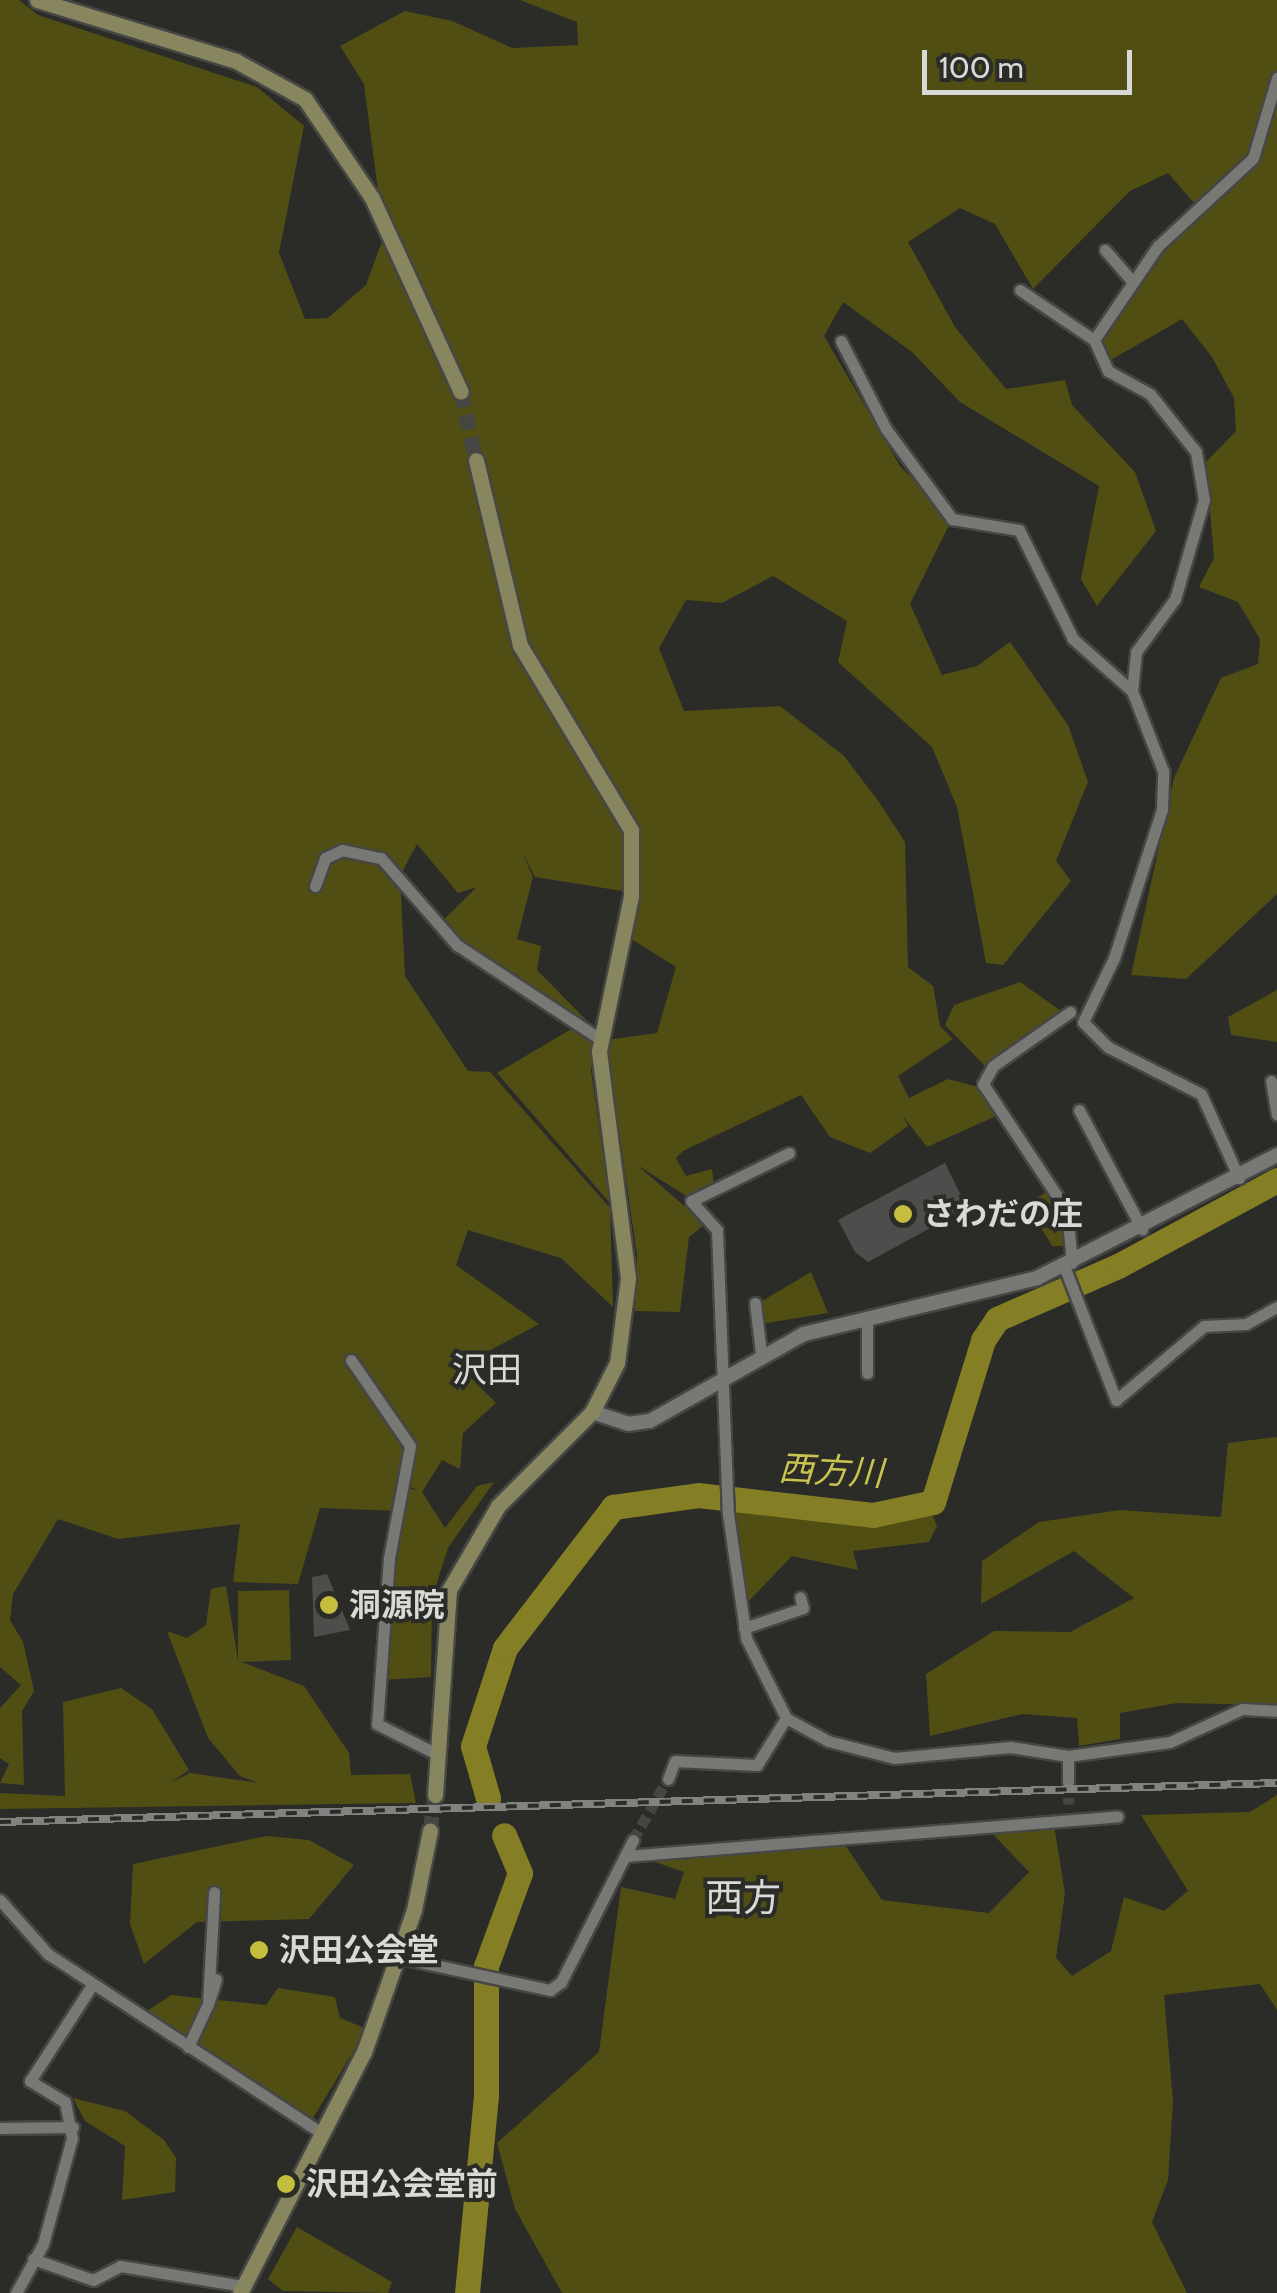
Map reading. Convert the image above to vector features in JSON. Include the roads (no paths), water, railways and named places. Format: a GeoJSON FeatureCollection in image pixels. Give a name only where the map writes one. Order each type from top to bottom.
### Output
{"type":"FeatureCollection","features":[{"type":"Feature","properties":{"kind":"main road"},"geometry":{"type":"LineString","coordinates":[[37,0],[236,61],[305,98],[372,198],[460,392]]}},
{"type":"Feature","properties":{"kind":"main road"},"geometry":{"type":"LineString","coordinates":[[435,1794],[450,1590],[498,1506],[592,1412],[617,1362],[628,1278],[600,1040],[631,896],[631,830],[520,645],[476,460]]}},
{"type":"Feature","properties":{"kind":"main road"},"geometry":{"type":"LineString","coordinates":[[242,2290],[323,2134],[398,1957],[430,1832]]}},
{"type":"Feature","properties":{"kind":"street"},"geometry":{"type":"LineString","coordinates":[[1094,340],[1130,279],[1253,158],[1277,78]]}},
{"type":"Feature","properties":{"kind":"street"},"geometry":{"type":"LineString","coordinates":[[1106,250],[1130,279]]}},
{"type":"Feature","properties":{"kind":"street"},"geometry":{"type":"LineString","coordinates":[[1020,290],[1094,340],[1108,370],[1150,394],[1196,452],[1204,500],[1175,599],[1136,652],[1132,691],[1163,771],[1162,809],[1114,958],[1083,1022],[1108,1047],[1202,1094],[1239,1178]]}},
{"type":"Feature","properties":{"kind":"street"},"geometry":{"type":"LineString","coordinates":[[841,341],[886,429],[952,520],[1019,530],[1073,639],[1132,691]]}},
{"type":"Feature","properties":{"kind":"street"},"geometry":{"type":"LineString","coordinates":[[315,886],[326,858],[342,850],[381,858],[457,946],[600,1040]]}},
{"type":"Feature","properties":{"kind":"street"},"geometry":{"type":"LineString","coordinates":[[1070,1012],[993,1066],[983,1084],[1067,1211],[1068,1265],[1077,1300],[1116,1400],[1204,1326],[1246,1324],[1277,1307]]}},
{"type":"Feature","properties":{"kind":"street"},"geometry":{"type":"LineString","coordinates":[[1271,1081],[1277,1114]]}},
{"type":"Feature","properties":{"kind":"street"},"geometry":{"type":"LineString","coordinates":[[1079,1110],[1142,1230]]}},
{"type":"Feature","properties":{"kind":"street"},"geometry":{"type":"LineString","coordinates":[[789,1154],[691,1201],[717,1230],[728,1514],[744,1628],[754,1666],[786,1718],[828,1741],[894,1758],[1010,1747],[1068,1756],[1170,1742],[1242,1709],[1277,1711]]}},
{"type":"Feature","properties":{"kind":"street"},"geometry":{"type":"LineString","coordinates":[[592,1412],[628,1424],[650,1421],[761,1353],[868,1319],[1068,1265],[1142,1230],[1277,1155]]}},
{"type":"Feature","properties":{"kind":"street"},"geometry":{"type":"LineString","coordinates":[[754,1303],[761,1353]]}},
{"type":"Feature","properties":{"kind":"street"},"geometry":{"type":"LineString","coordinates":[[867,1373],[868,1319]]}},
{"type":"Feature","properties":{"kind":"street"},"geometry":{"type":"LineString","coordinates":[[351,1360],[410,1446],[411,1460],[388,1558],[377,1724],[437,1754]]}},
{"type":"Feature","properties":{"kind":"street"},"geometry":{"type":"LineString","coordinates":[[744,1628],[803,1608],[800,1597]]}},
{"type":"Feature","properties":{"kind":"street"},"geometry":{"type":"LineString","coordinates":[[668,1779],[676,1762],[757,1765],[786,1718]]}},
{"type":"Feature","properties":{"kind":"street"},"geometry":{"type":"LineString","coordinates":[[1068,1756],[1068,1781]]}},
{"type":"Feature","properties":{"kind":"street"},"geometry":{"type":"LineString","coordinates":[[1069,1804],[1069,1818]]}},
{"type":"Feature","properties":{"kind":"street"},"geometry":{"type":"LineString","coordinates":[[625,1856],[1117,1816]]}},
{"type":"Feature","properties":{"kind":"street"},"geometry":{"type":"LineString","coordinates":[[398,1957],[550,1990],[562,1982],[633,1840]]}},
{"type":"Feature","properties":{"kind":"street"},"geometry":{"type":"LineString","coordinates":[[188,2047],[202,1997],[214,1892]]}},
{"type":"Feature","properties":{"kind":"street"},"geometry":{"type":"LineString","coordinates":[[0,1900],[48,1954],[323,2134]]}},
{"type":"Feature","properties":{"kind":"street"},"geometry":{"type":"LineString","coordinates":[[202,1997],[216,1978]]}},
{"type":"Feature","properties":{"kind":"street"},"geometry":{"type":"LineString","coordinates":[[16,2293],[33,2260],[73,2127],[65,2102],[30,2081],[92,1985]]}},
{"type":"Feature","properties":{"kind":"street"},"geometry":{"type":"LineString","coordinates":[[0,2128],[73,2127]]}},
{"type":"Feature","properties":{"kind":"street"},"geometry":{"type":"LineString","coordinates":[[33,2260],[93,2280],[120,2266],[242,2290]]}},
{"type":"Feature","properties":{"kind":"waterway","name":"西方川"},"geometry":{"type":"LineString","coordinates":[[488,1798],[473,1746],[505,1648],[613,1507],[698,1495],[873,1515],[933,1502],[983,1340],[997,1319],[1118,1266],[1277,1180]]}},
{"type":"Feature","properties":{"kind":"waterway","name":"西方川"},"geometry":{"type":"LineString","coordinates":[[467,2293],[486,2096],[486,1966],[520,1873],[504,1835]]}},
{"type":"Feature","properties":{"kind":"tunnel"},"geometry":{"type":"LineString","coordinates":[[461,392],[476,460]]}},
{"type":"Feature","properties":{"kind":"tunnel"},"geometry":{"type":"LineString","coordinates":[[633,1840],[668,1779]]}},
{"type":"Feature","properties":{"kind":"tunnel"},"geometry":{"type":"LineString","coordinates":[[1068,1781],[1069,1804]]}},
{"type":"Feature","properties":{"kind":"tunnel"},"geometry":{"type":"LineString","coordinates":[[430,1831],[435,1795]]}},
{"type":"Feature","properties":{"kind":"railway"},"geometry":{"type":"LineString","coordinates":[[0,1822],[1277,1783]]}},
{"type":"Feature","properties":{"kind":"place","name":"さわだの庄"},"geometry":{"type":"Point","coordinates":[903,1214]}},
{"type":"Feature","properties":{"kind":"place","name":"洞源院"},"geometry":{"type":"Point","coordinates":[329,1605]}},
{"type":"Feature","properties":{"kind":"place","name":"沢田公会堂"},"geometry":{"type":"Point","coordinates":[259,1950]}},
{"type":"Feature","properties":{"kind":"place","name":"沢田公会堂前"},"geometry":{"type":"Point","coordinates":[286,2184]}},
{"type":"Feature","properties":{"kind":"district","name":"沢田"},"geometry":{"type":"Point","coordinates":[487,1370]}},
{"type":"Feature","properties":{"kind":"district","name":"西方"},"geometry":{"type":"Point","coordinates":[743,1898]}}]}
